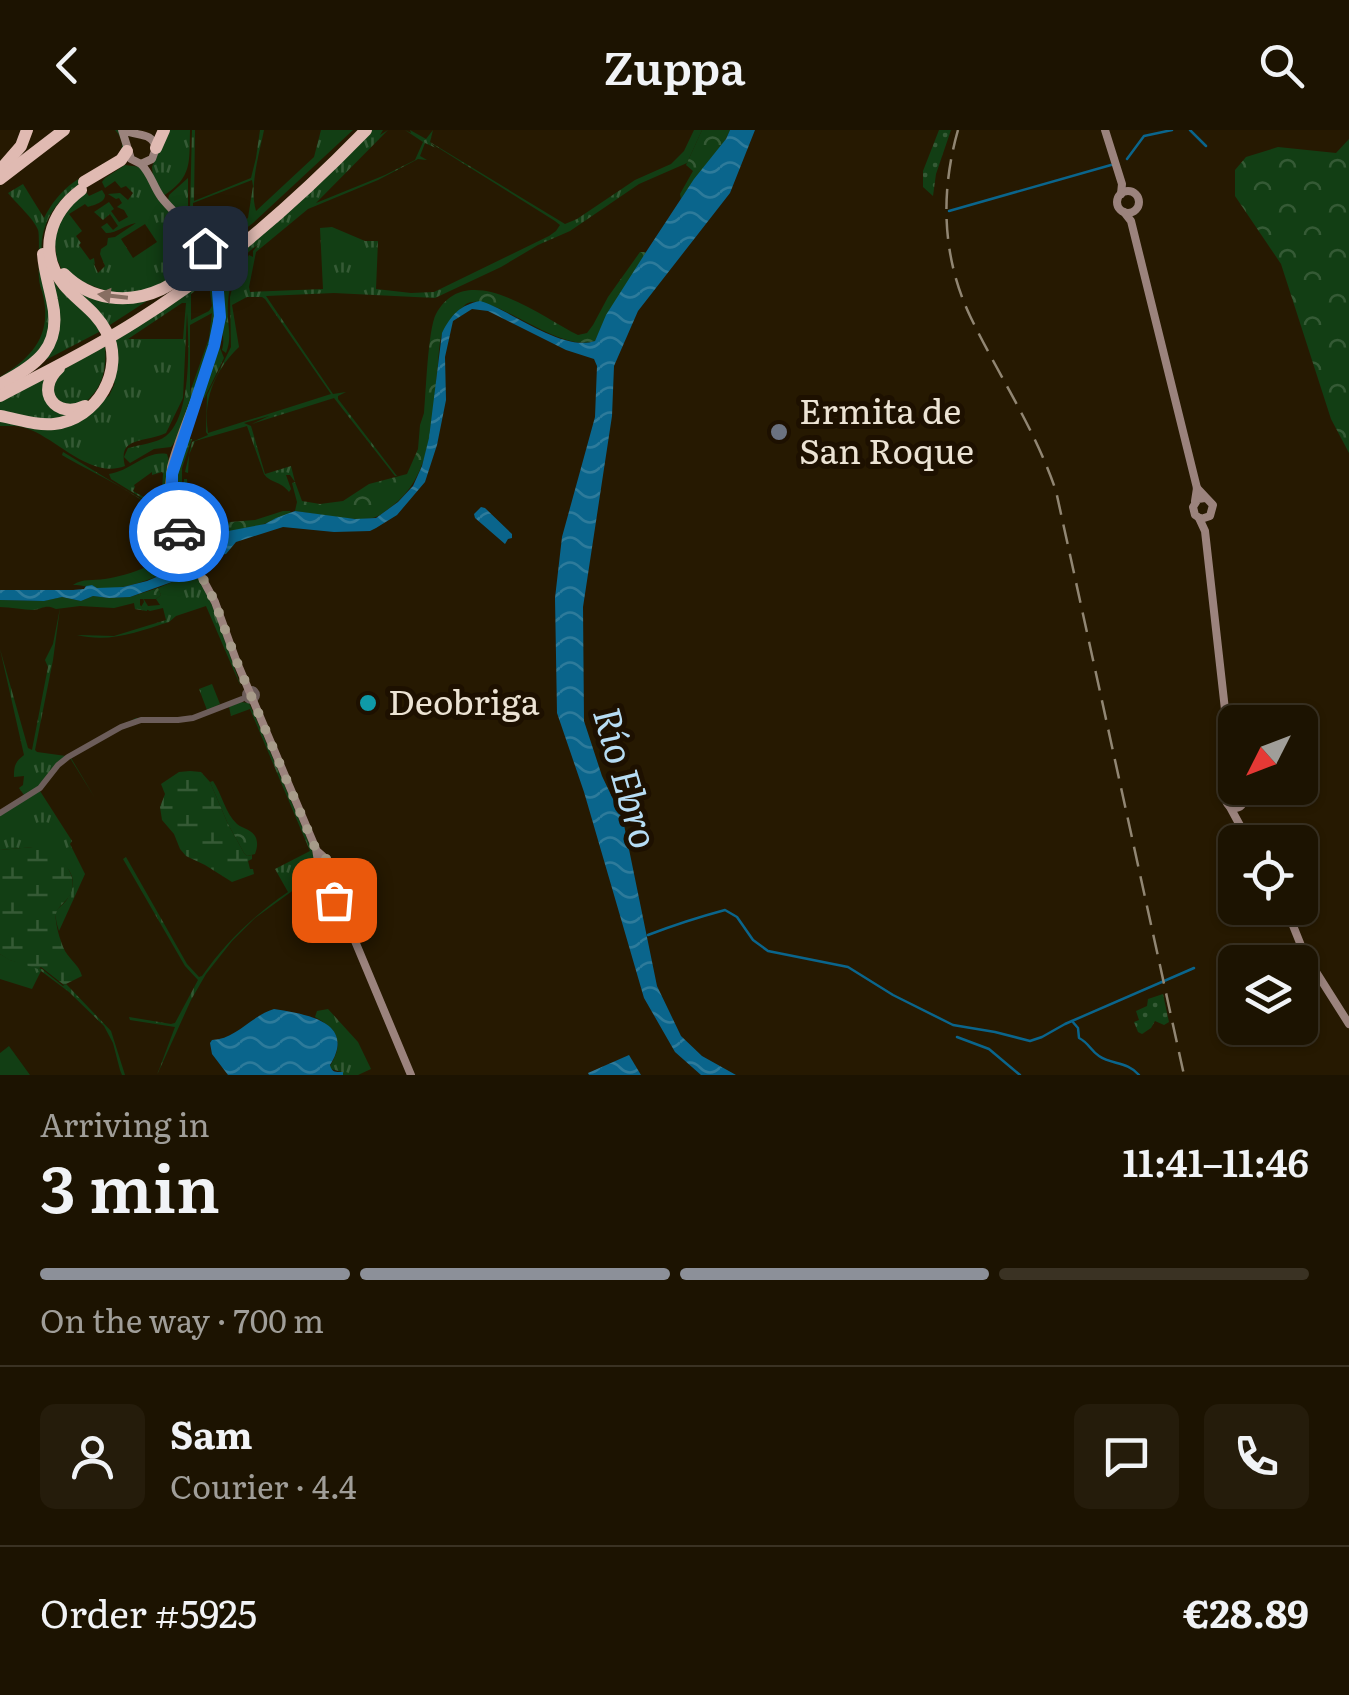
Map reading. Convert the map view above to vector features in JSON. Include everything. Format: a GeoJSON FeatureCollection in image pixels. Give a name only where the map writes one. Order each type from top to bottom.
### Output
{"type":"FeatureCollection","features":[{"type":"Feature","properties":{"kind":"highway"},"geometry":{"type":"LineString","coordinates":[[0,170],[21,146],[27,130]]}},
{"type":"Feature","properties":{"kind":"highway"},"geometry":{"type":"LineString","coordinates":[[0,170],[52,130]]}},
{"type":"Feature","properties":{"kind":"highway"},"geometry":{"type":"LineString","coordinates":[[0,179],[64,130]]}},
{"type":"Feature","properties":{"kind":"highway"},"geometry":{"type":"LineString","coordinates":[[0,386],[95,337],[156,299],[264,217],[356,130]]}},
{"type":"Feature","properties":{"kind":"highway"},"geometry":{"type":"LineString","coordinates":[[0,396],[106,348],[240,246],[366,130]]}},
{"type":"Feature","properties":{"kind":"highway"},"geometry":{"type":"LineString","coordinates":[[106,348],[60,368],[50,378],[48,391],[54,404],[72,410],[90,402],[106,375],[110,338],[57,282],[50,268],[47,228],[56,208],[132,155]]}},
{"type":"Feature","properties":{"kind":"highway"},"geometry":{"type":"LineString","coordinates":[[47,242],[67,278],[102,296],[128,298],[149,294],[197,269]]}},
{"type":"Feature","properties":{"kind":"highway"},"geometry":{"type":"LineString","coordinates":[[0,386],[37,362],[54,331],[44,263],[47,242]]}},
{"type":"Feature","properties":{"kind":"highway"},"geometry":{"type":"LineString","coordinates":[[0,416],[47,425],[81,415],[98,400],[106,386],[112,366],[106,348]]}},
{"type":"Feature","properties":{"kind":"main road"},"geometry":{"type":"LineString","coordinates":[[123,130],[153,140]]}},
{"type":"Feature","properties":{"kind":"main road"},"geometry":{"type":"LineString","coordinates":[[123,130],[132,155],[151,176],[161,197],[191,227],[205,248],[217,279],[218,328],[174,454],[168,480],[170,514],[220,614],[249,696],[316,850],[319,868],[315,882],[342,910]]}},
{"type":"Feature","properties":{"kind":"main road"},"geometry":{"type":"LineString","coordinates":[[1105,130],[1124,190],[1118,204],[1130,215],[1200,499],[1193,511],[1204,518]]}},
{"type":"Feature","properties":{"kind":"main road"},"geometry":{"type":"LineString","coordinates":[[132,155],[153,140]]}},
{"type":"Feature","properties":{"kind":"main road"},"geometry":{"type":"LineString","coordinates":[[132,155],[153,140]]}},
{"type":"Feature","properties":{"kind":"main road"},"geometry":{"type":"LineString","coordinates":[[151,176],[153,140]]}},
{"type":"Feature","properties":{"kind":"main road"},"geometry":{"type":"LineString","coordinates":[[1124,190],[1138,200],[1130,215]]}},
{"type":"Feature","properties":{"kind":"main road"},"geometry":{"type":"LineString","coordinates":[[1200,499],[1214,506],[1214,512],[1204,518]]}},
{"type":"Feature","properties":{"kind":"main road"},"geometry":{"type":"LineString","coordinates":[[1204,518],[1224,705]]}},
{"type":"Feature","properties":{"kind":"main road"},"geometry":{"type":"LineString","coordinates":[[1230,805],[1242,825]]}},
{"type":"Feature","properties":{"kind":"main road"},"geometry":{"type":"LineString","coordinates":[[1235,810],[1238,805]]}},
{"type":"Feature","properties":{"kind":"main road"},"geometry":{"type":"LineString","coordinates":[[316,850],[342,873],[340,888],[325,893]]}},
{"type":"Feature","properties":{"kind":"main road"},"geometry":{"type":"LineString","coordinates":[[319,868],[333,865]]}},
{"type":"Feature","properties":{"kind":"main road"},"geometry":{"type":"LineString","coordinates":[[340,888],[342,910],[411,1075]]}},
{"type":"Feature","properties":{"kind":"main road"},"geometry":{"type":"LineString","coordinates":[[1293,925],[1304,953],[1349,1024]]}},
{"type":"Feature","properties":{"kind":"street"},"geometry":{"type":"LineString","coordinates":[[0,813],[40,788],[68,757],[121,727],[141,720],[178,720],[209,713],[249,696]]}},
{"type":"Feature","properties":{"kind":"green space"},"geometry":{"type":"Polygon","coordinates":[[[115,130],[120,130],[124,141],[121,155],[68,193],[46,224],[42,260],[51,331],[45,348],[33,363],[0,382],[0,377],[36,346],[45,313],[39,281],[38,230],[8,193],[23,184],[44,218],[69,186],[118,155],[122,148],[115,130]]]}},
{"type":"Feature","properties":{"kind":"green space"},"geometry":{"type":"Polygon","coordinates":[[[166,130],[190,130],[190,151],[180,182],[163,196],[152,167],[166,130]]]}},
{"type":"Feature","properties":{"kind":"green space"},"geometry":{"type":"Polygon","coordinates":[[[192,130],[194,201],[251,178],[260,130],[264,130],[254,181],[256,211],[314,157],[321,130],[353,130],[253,223],[157,289],[118,296],[68,276],[57,259],[53,231],[71,201],[86,192],[89,196],[102,190],[105,195],[101,202],[88,207],[85,204],[69,214],[82,231],[76,236],[79,245],[90,260],[94,258],[98,273],[105,266],[100,254],[108,238],[136,223],[106,233],[101,227],[107,223],[113,230],[118,226],[110,214],[103,220],[94,212],[109,202],[119,222],[128,217],[117,207],[122,203],[119,198],[108,194],[120,193],[128,200],[133,193],[115,181],[105,188],[102,182],[125,165],[141,167],[157,198],[181,219],[168,200],[188,178],[190,209],[192,130]],[[252,180],[193,203],[193,217],[213,244],[248,218],[252,180]],[[145,224],[121,239],[133,258],[157,242],[145,224]]]}},
{"type":"Feature","properties":{"kind":"green space"},"geometry":{"type":"Polygon","coordinates":[[[370,130],[383,130],[380,135],[388,130],[316,203],[415,160],[423,142],[405,130],[426,139],[433,130],[430,142],[565,224],[635,180],[671,164],[684,151],[694,130],[702,130],[687,163],[639,184],[570,231],[435,298],[334,293],[266,296],[333,394],[346,392],[338,399],[397,476],[334,398],[252,424],[269,416],[244,423],[251,426],[265,474],[291,466],[295,482],[286,475],[289,492],[264,474],[247,426],[195,441],[188,473],[185,472],[192,442],[208,435],[206,432],[207,395],[231,347],[230,297],[234,281],[258,245],[242,259],[233,278],[228,298],[226,353],[222,350],[219,279],[216,319],[205,362],[171,447],[154,449],[130,463],[124,457],[125,466],[100,468],[27,428],[0,426],[0,419],[38,426],[109,396],[115,383],[110,383],[112,341],[183,294],[370,130]],[[429,142],[436,148],[425,143],[420,156],[427,160],[418,159],[308,209],[256,252],[250,292],[323,289],[320,228],[332,227],[365,241],[378,241],[376,289],[411,293],[434,292],[549,236],[560,225],[429,142]],[[206,283],[191,294],[191,320],[212,306],[206,283]],[[247,297],[232,305],[239,347],[212,387],[207,409],[208,433],[331,394],[265,299],[247,297]],[[186,303],[128,339],[183,339],[186,303]],[[187,312],[183,398],[166,433],[129,445],[124,456],[128,448],[166,436],[181,412],[187,378],[187,312]],[[212,313],[190,325],[190,392],[209,338],[212,313]]]}},
{"type":"Feature","properties":{"kind":"green space"},"geometry":{"type":"Polygon","coordinates":[[[702,130],[730,130],[681,199],[693,171],[686,165],[702,130]]]}},
{"type":"Feature","properties":{"kind":"green space"},"geometry":{"type":"Polygon","coordinates":[[[939,130],[951,130],[933,196],[923,187],[923,171],[939,130]]]}},
{"type":"Feature","properties":{"kind":"green space"},"geometry":{"type":"Polygon","coordinates":[[[1349,139],[1349,453],[1331,419],[1281,264],[1235,196],[1235,170],[1246,157],[1278,147],[1336,153],[1349,139]]]}},
{"type":"Feature","properties":{"kind":"green space"},"geometry":{"type":"Polygon","coordinates":[[[640,252],[646,252],[595,341],[563,339],[491,305],[466,304],[442,334],[428,446],[423,464],[405,495],[372,518],[295,511],[295,482],[302,501],[320,504],[343,501],[369,484],[407,474],[418,449],[433,322],[449,298],[466,291],[505,296],[578,335],[587,333],[640,252]]]}},
{"type":"Feature","properties":{"kind":"green space"},"geometry":{"type":"Polygon","coordinates":[[[54,281],[59,289],[67,285],[103,298],[167,288],[99,332],[36,365],[50,347],[54,281]]]}},
{"type":"Feature","properties":{"kind":"green space"},"geometry":{"type":"Polygon","coordinates":[[[222,336],[220,348],[224,358],[204,399],[203,394],[182,468],[182,529],[187,479],[188,533],[182,536],[174,502],[175,469],[222,336]]]}},
{"type":"Feature","properties":{"kind":"green space"},"geometry":{"type":"Polygon","coordinates":[[[105,345],[104,372],[93,394],[80,406],[56,402],[51,381],[56,374],[105,345]]]}},
{"type":"Feature","properties":{"kind":"green space"},"geometry":{"type":"Polygon","coordinates":[[[50,373],[47,380],[64,411],[65,421],[0,415],[0,400],[50,373]]]}},
{"type":"Feature","properties":{"kind":"green space"},"geometry":{"type":"Polygon","coordinates":[[[63,452],[111,481],[62,455],[63,452]]]}},
{"type":"Feature","properties":{"kind":"green space"},"geometry":{"type":"Polygon","coordinates":[[[167,454],[165,491],[185,552],[171,571],[135,584],[116,588],[73,585],[145,568],[177,544],[160,515],[112,481],[150,503],[111,479],[109,474],[152,455],[167,454]],[[152,472],[134,485],[133,491],[161,507],[163,474],[152,472]]]}},
{"type":"Feature","properties":{"kind":"green space"},"geometry":{"type":"Polygon","coordinates":[[[283,511],[291,513],[209,539],[171,571],[189,549],[182,536],[283,511]]]}},
{"type":"Feature","properties":{"kind":"green space"},"geometry":{"type":"Polygon","coordinates":[[[197,572],[241,687],[206,606],[169,622],[123,635],[101,638],[77,635],[114,636],[166,620],[163,608],[150,611],[141,607],[143,598],[148,606],[160,605],[156,599],[161,595],[158,588],[197,572]]]}},
{"type":"Feature","properties":{"kind":"green space"},"geometry":{"type":"Polygon","coordinates":[[[158,588],[161,595],[156,599],[140,599],[140,605],[147,611],[135,609],[134,603],[114,608],[0,607],[0,600],[43,601],[62,597],[81,601],[93,596],[130,597],[158,588]]]}},
{"type":"Feature","properties":{"kind":"green space"},"geometry":{"type":"Polygon","coordinates":[[[60,608],[35,750],[66,756],[136,718],[167,719],[129,726],[68,756],[41,785],[24,795],[19,788],[24,776],[14,777],[16,764],[24,755],[0,649],[28,748],[32,750],[48,667],[45,660],[53,644],[60,608]]]}},
{"type":"Feature","properties":{"kind":"green space"},"geometry":{"type":"Polygon","coordinates":[[[212,684],[220,704],[197,716],[170,719],[207,710],[199,689],[212,684]]]}},
{"type":"Feature","properties":{"kind":"green space"},"geometry":{"type":"Polygon","coordinates":[[[249,703],[255,716],[312,850],[315,864],[306,881],[255,918],[206,974],[157,1075],[175,1027],[129,1017],[175,1023],[198,980],[185,966],[123,859],[126,857],[187,964],[199,977],[241,930],[263,910],[288,892],[275,869],[310,851],[250,709],[231,716],[229,707],[249,703]]]}},
{"type":"Feature","properties":{"kind":"green space"},"geometry":{"type":"Polygon","coordinates":[[[73,755],[71,758],[95,798],[70,758],[40,791],[72,841],[85,874],[59,931],[56,912],[73,887],[71,874],[36,843],[34,847],[0,850],[0,814],[39,790],[60,764],[73,755]]]}},
{"type":"Feature","properties":{"kind":"green space"},"geometry":{"type":"Polygon","coordinates":[[[179,772],[201,772],[210,782],[244,853],[252,855],[248,861],[254,874],[232,882],[180,849],[162,820],[160,807],[165,794],[161,784],[179,772]]]}},
{"type":"Feature","properties":{"kind":"green space"},"geometry":{"type":"Polygon","coordinates":[[[213,781],[233,820],[256,838],[255,854],[244,853],[228,824],[210,782],[213,781]]]}},
{"type":"Feature","properties":{"kind":"green space"},"geometry":{"type":"Polygon","coordinates":[[[35,842],[64,862],[72,878],[70,895],[58,909],[56,921],[65,951],[82,976],[64,985],[41,967],[0,954],[0,850],[33,847],[35,842]]]}},
{"type":"Feature","properties":{"kind":"green space"},"geometry":{"type":"Polygon","coordinates":[[[312,896],[333,905],[350,941],[319,916],[303,922],[294,904],[312,896]]]}},
{"type":"Feature","properties":{"kind":"green space"},"geometry":{"type":"Polygon","coordinates":[[[0,954],[42,969],[63,986],[66,984],[111,1031],[125,1075],[104,1026],[69,992],[41,971],[32,989],[0,979],[0,954]]]}},
{"type":"Feature","properties":{"kind":"green space"},"geometry":{"type":"Polygon","coordinates":[[[1163,994],[1169,1022],[1164,1025],[1155,1021],[1142,1034],[1138,1032],[1134,1022],[1139,1020],[1136,1011],[1147,1006],[1148,999],[1163,994]]]}},
{"type":"Feature","properties":{"kind":"green space"},"geometry":{"type":"Polygon","coordinates":[[[328,1009],[358,1042],[371,1069],[358,1075],[343,1075],[331,1069],[337,1038],[315,1017],[317,1011],[328,1009]]]}},
{"type":"Feature","properties":{"kind":"green space"},"geometry":{"type":"Polygon","coordinates":[[[9,1046],[30,1075],[0,1075],[0,1053],[9,1046]]]}},
{"type":"Feature","properties":{"kind":"water"},"geometry":{"type":"Polygon","coordinates":[[[730,130],[755,130],[730,193],[638,311],[614,366],[612,416],[583,607],[584,721],[602,776],[623,820],[657,986],[681,1036],[702,1056],[736,1075],[701,1075],[675,1052],[644,998],[557,713],[555,598],[562,537],[595,417],[594,359],[566,350],[488,311],[472,309],[453,321],[445,357],[446,400],[425,482],[397,515],[376,528],[334,532],[283,527],[236,542],[226,554],[214,556],[194,574],[130,597],[0,600],[0,590],[123,587],[147,581],[180,567],[192,549],[223,532],[265,524],[295,511],[376,518],[413,486],[422,466],[442,333],[453,316],[480,301],[552,336],[582,343],[595,341],[606,315],[646,252],[730,130]]]}},
{"type":"Feature","properties":{"kind":"water"},"geometry":{"type":"Polygon","coordinates":[[[481,507],[512,534],[505,544],[475,518],[481,507]]]}},
{"type":"Feature","properties":{"kind":"water"},"geometry":{"type":"Polygon","coordinates":[[[274,1009],[313,1018],[333,1030],[337,1050],[330,1065],[343,1075],[228,1075],[212,1054],[212,1040],[229,1036],[274,1009]]]}},
{"type":"Feature","properties":{"kind":"water"},"geometry":{"type":"Polygon","coordinates":[[[629,1055],[641,1075],[588,1073],[629,1055]]]}},
{"type":"Feature","properties":{"kind":"waterway"},"geometry":{"type":"LineString","coordinates":[[1127,159],[1144,136],[1172,130]]}},
{"type":"Feature","properties":{"kind":"waterway"},"geometry":{"type":"LineString","coordinates":[[1190,130],[1206,146]]}},
{"type":"Feature","properties":{"kind":"waterway"},"geometry":{"type":"LineString","coordinates":[[949,211],[1111,165]]}},
{"type":"Feature","properties":{"kind":"waterway"},"geometry":{"type":"LineString","coordinates":[[648,935],[725,910],[737,917],[753,940],[768,951],[848,967],[953,1025],[1030,1041],[1194,968]]}},
{"type":"Feature","properties":{"kind":"waterway"},"geometry":{"type":"LineString","coordinates":[[1072,1021],[1079,1038],[1096,1054],[1130,1067],[1139,1075]]}},
{"type":"Feature","properties":{"kind":"waterway"},"geometry":{"type":"LineString","coordinates":[[957,1037],[989,1049],[1020,1075]]}},
{"type":"Feature","properties":{"kind":"railway"},"geometry":{"type":"LineString","coordinates":[[958,130],[947,201],[954,272],[971,318],[1027,424],[1056,491],[1184,1075]]}},
{"type":"Feature","properties":{"kind":"way so far"},"geometry":{"type":"LineString","coordinates":[[179,532],[215,602],[316,850],[342,873],[342,910],[334,900]]}},
{"type":"Feature","properties":{"kind":"place","name":"Ermita de San Roque"},"geometry":{"type":"Point","coordinates":[779,432]}},
{"type":"Feature","properties":{"kind":"place","name":"Deobriga"},"geometry":{"type":"Point","coordinates":[368,703]}},
{"type":"Feature","properties":{"kind":"route"},"geometry":{"type":"LineString","coordinates":[[179,532],[172,504],[172,474],[220,317],[217,279],[205,248]]}},
{"type":"Feature","properties":{"kind":"water label","name":"Río Ebro"},"geometry":{"type":"Point","coordinates":[625,778]}}]}
